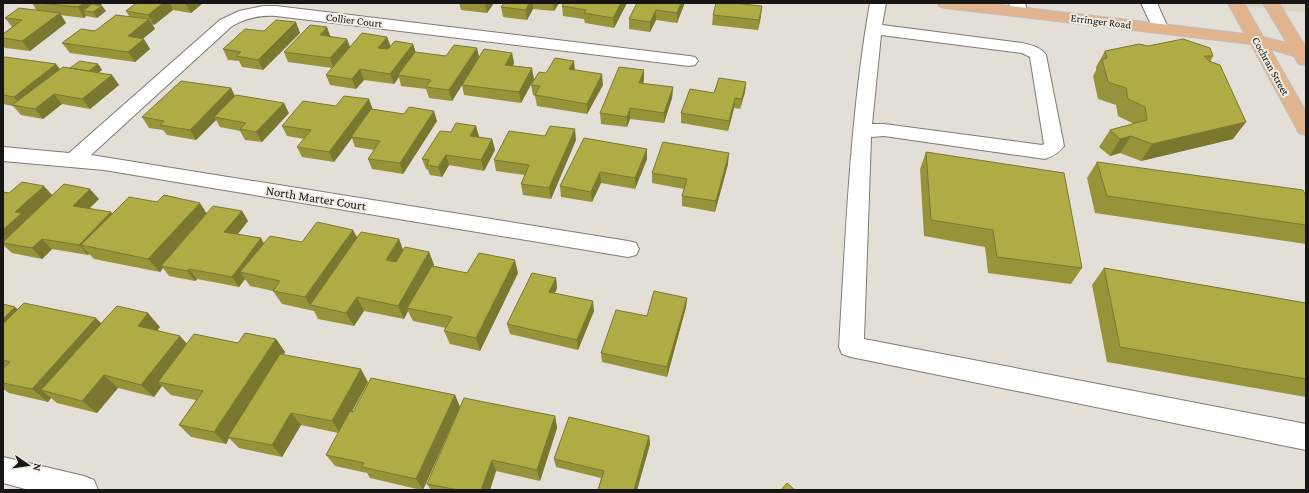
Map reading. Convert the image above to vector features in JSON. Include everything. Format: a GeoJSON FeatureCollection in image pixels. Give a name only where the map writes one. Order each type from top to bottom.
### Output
{"type":"FeatureCollection","features":[{"type":"Feature","properties":{"kind":"main road","name":"Erringer Road"},"geometry":{"type":"LineString","coordinates":[[945,3],[1018,7],[1160,28],[1256,40],[1305,56]]}},
{"type":"Feature","properties":{"kind":"main road","name":"Cochran Street"},"geometry":{"type":"LineString","coordinates":[[1236,3],[1306,129]]}},
{"type":"Feature","properties":{"kind":"main road"},"geometry":{"type":"LineString","coordinates":[[1271,3],[1298,35],[1305,56]]}},
{"type":"Feature","properties":{"kind":"main road","name":"Erringer Road"},"geometry":{"type":"LineString","coordinates":[[1256,40],[1298,35]]}},
{"type":"Feature","properties":{"kind":"street"},"geometry":{"type":"LineString","coordinates":[[878,3],[873,29],[862,131],[851,347],[1306,436]]}},
{"type":"Feature","properties":{"kind":"street"},"geometry":{"type":"LineString","coordinates":[[1149,3],[1160,28]]}},
{"type":"Feature","properties":{"kind":"street","name":"Collier Court"},"geometry":{"type":"LineString","coordinates":[[72,161],[226,23],[241,14],[259,10],[689,61]]}},
{"type":"Feature","properties":{"kind":"street"},"geometry":{"type":"LineString","coordinates":[[862,131],[884,130],[1045,152],[1054,146],[1038,55],[1030,50],[1022,48],[873,29]]}},
{"type":"Feature","properties":{"kind":"street","name":"North Marter Court"},"geometry":{"type":"LineString","coordinates":[[3,154],[104,163],[628,249]]}},
{"type":"Feature","properties":{"kind":"street"},"geometry":{"type":"LineString","coordinates":[[3,470],[84,490]]}},
{"type":"Feature","properties":{"kind":"shaded area"},"geometry":{"type":"Polygon","coordinates":[[[1216,3],[1306,3],[1306,13],[1216,3]]]}},
{"type":"Feature","properties":{"kind":"building"},"geometry":{"type":"Polygon","coordinates":[[[39,3],[84,3],[78,7],[39,3]]]}},
{"type":"Feature","properties":{"kind":"building"},"geometry":{"type":"Polygon","coordinates":[[[136,3],[163,3],[148,15],[126,11],[136,3]]]}},
{"type":"Feature","properties":{"kind":"building"},"geometry":{"type":"Polygon","coordinates":[[[504,3],[529,3],[526,10],[501,7],[504,3]]]}},
{"type":"Feature","properties":{"kind":"building"},"geometry":{"type":"Polygon","coordinates":[[[564,3],[621,3],[613,18],[584,13],[586,10],[562,6],[564,3]]]}},
{"type":"Feature","properties":{"kind":"building"},"geometry":{"type":"Polygon","coordinates":[[[637,3],[681,3],[677,13],[656,10],[650,22],[629,19],[637,3]]]}},
{"type":"Feature","properties":{"kind":"building"},"geometry":{"type":"Polygon","coordinates":[[[716,3],[762,6],[759,20],[713,15],[716,3]]]}},
{"type":"Feature","properties":{"kind":"building"},"geometry":{"type":"Polygon","coordinates":[[[92,4],[102,6],[93,12],[83,11],[92,4]]]}},
{"type":"Feature","properties":{"kind":"building"},"geometry":{"type":"Polygon","coordinates":[[[19,8],[60,13],[22,41],[3,38],[3,34],[22,20],[5,18],[19,8]]]}},
{"type":"Feature","properties":{"kind":"building"},"geometry":{"type":"Polygon","coordinates":[[[116,15],[149,19],[128,36],[144,39],[128,52],[62,43],[81,29],[95,31],[116,15]]]}},
{"type":"Feature","properties":{"kind":"building"},"geometry":{"type":"Polygon","coordinates":[[[276,20],[296,22],[258,60],[236,56],[241,52],[223,49],[245,29],[264,31],[276,20]]]}},
{"type":"Feature","properties":{"kind":"building"},"geometry":{"type":"Polygon","coordinates":[[[310,25],[327,27],[320,35],[347,39],[330,58],[284,52],[310,25]]]}},
{"type":"Feature","properties":{"kind":"building"},"geometry":{"type":"Polygon","coordinates":[[[362,33],[387,37],[378,48],[388,49],[395,41],[413,44],[390,74],[360,69],[352,79],[326,75],[362,33]]]}},
{"type":"Feature","properties":{"kind":"building"},"geometry":{"type":"Polygon","coordinates":[[[1183,39],[1210,48],[1213,56],[1204,56],[1209,61],[1220,65],[1246,122],[1152,144],[1131,136],[1120,139],[1110,130],[1147,120],[1145,107],[1128,99],[1126,88],[1108,82],[1102,60],[1107,58],[1105,51],[1139,44],[1148,46],[1183,39]]]}},
{"type":"Feature","properties":{"kind":"building"},"geometry":{"type":"Polygon","coordinates":[[[454,45],[477,48],[449,90],[426,87],[431,80],[398,75],[415,52],[446,56],[454,45]]]}},
{"type":"Feature","properties":{"kind":"building"},"geometry":{"type":"Polygon","coordinates":[[[484,49],[512,53],[505,65],[532,68],[519,92],[462,85],[484,49]]]}},
{"type":"Feature","properties":{"kind":"building"},"geometry":{"type":"Polygon","coordinates":[[[5,57],[56,64],[14,97],[3,95],[3,58],[5,57]]]}},
{"type":"Feature","properties":{"kind":"building"},"geometry":{"type":"Polygon","coordinates":[[[555,58],[574,61],[569,69],[602,74],[587,104],[535,95],[540,86],[531,85],[539,72],[546,73],[555,58]]]}},
{"type":"Feature","properties":{"kind":"building"},"geometry":{"type":"Polygon","coordinates":[[[80,61],[98,64],[89,71],[70,68],[80,61]]]}},
{"type":"Feature","properties":{"kind":"building"},"geometry":{"type":"Polygon","coordinates":[[[63,67],[112,75],[82,99],[54,94],[35,109],[12,105],[63,67]]]}},
{"type":"Feature","properties":{"kind":"building"},"geometry":{"type":"Polygon","coordinates":[[[619,67],[644,70],[639,83],[673,87],[664,113],[630,108],[627,117],[600,113],[619,67]]]}},
{"type":"Feature","properties":{"kind":"building"},"geometry":{"type":"Polygon","coordinates":[[[719,78],[746,82],[742,99],[735,98],[729,121],[681,113],[690,89],[714,93],[719,78]]]}},
{"type":"Feature","properties":{"kind":"building"},"geometry":{"type":"Polygon","coordinates":[[[181,81],[231,88],[190,130],[160,125],[164,121],[142,117],[181,81]]]}},
{"type":"Feature","properties":{"kind":"building"},"geometry":{"type":"Polygon","coordinates":[[[236,95],[284,103],[256,132],[240,129],[246,123],[214,117],[236,95]]]}},
{"type":"Feature","properties":{"kind":"building"},"geometry":{"type":"Polygon","coordinates":[[[344,96],[369,99],[329,152],[297,147],[311,130],[282,126],[303,101],[336,106],[344,96]]]}},
{"type":"Feature","properties":{"kind":"building"},"geometry":{"type":"Polygon","coordinates":[[[409,107],[434,111],[400,163],[368,159],[380,141],[351,137],[371,109],[404,114],[409,107]]]}},
{"type":"Feature","properties":{"kind":"building"},"geometry":{"type":"Polygon","coordinates":[[[456,123],[476,126],[470,136],[492,139],[481,160],[446,155],[438,167],[427,165],[429,160],[422,159],[440,131],[451,132],[456,123]]]}},
{"type":"Feature","properties":{"kind":"building"},"geometry":{"type":"Polygon","coordinates":[[[550,126],[575,129],[549,188],[521,184],[529,165],[494,160],[509,131],[545,136],[550,126]]]}},
{"type":"Feature","properties":{"kind":"building"},"geometry":{"type":"Polygon","coordinates":[[[584,138],[647,149],[635,178],[600,172],[591,192],[560,186],[584,138]]]}},
{"type":"Feature","properties":{"kind":"building"},"geometry":{"type":"Polygon","coordinates":[[[663,142],[729,153],[716,201],[682,196],[687,179],[652,173],[663,142]]]}},
{"type":"Feature","properties":{"kind":"building"},"geometry":{"type":"Polygon","coordinates":[[[926,152],[1064,173],[1082,268],[997,257],[993,230],[931,220],[926,152]]]}},
{"type":"Feature","properties":{"kind":"building"},"geometry":{"type":"Polygon","coordinates":[[[1097,162],[1303,190],[1306,196],[1306,225],[1107,196],[1097,162]]]}},
{"type":"Feature","properties":{"kind":"building"},"geometry":{"type":"Polygon","coordinates":[[[22,182],[44,186],[15,212],[22,213],[3,230],[3,192],[9,193],[22,182]]]}},
{"type":"Feature","properties":{"kind":"building"},"geometry":{"type":"Polygon","coordinates":[[[64,184],[90,189],[73,206],[111,212],[79,245],[42,239],[32,248],[3,243],[3,242],[64,184]]]}},
{"type":"Feature","properties":{"kind":"building"},"geometry":{"type":"Polygon","coordinates":[[[164,195],[200,203],[148,259],[81,245],[129,197],[157,202],[164,195]]]}},
{"type":"Feature","properties":{"kind":"building"},"geometry":{"type":"Polygon","coordinates":[[[213,206],[242,211],[224,232],[261,238],[232,277],[189,269],[187,271],[161,266],[213,206]]]}},
{"type":"Feature","properties":{"kind":"building"},"geometry":{"type":"Polygon","coordinates":[[[317,222],[353,230],[305,297],[273,291],[280,281],[240,272],[270,236],[302,242],[317,222]]]}},
{"type":"Feature","properties":{"kind":"building"},"geometry":{"type":"Polygon","coordinates":[[[361,232],[399,239],[386,260],[396,262],[405,247],[429,252],[398,306],[357,297],[346,313],[310,305],[361,232]]]}},
{"type":"Feature","properties":{"kind":"building"},"geometry":{"type":"Polygon","coordinates":[[[479,253],[515,260],[476,338],[444,331],[452,317],[407,308],[432,266],[467,273],[479,253]]]}},
{"type":"Feature","properties":{"kind":"building"},"geometry":{"type":"Polygon","coordinates":[[[1104,268],[1306,303],[1306,379],[1120,347],[1104,268]]]}},
{"type":"Feature","properties":{"kind":"building"},"geometry":{"type":"Polygon","coordinates":[[[532,273],[556,278],[549,292],[593,301],[577,340],[507,324],[532,273]]]}},
{"type":"Feature","properties":{"kind":"building"},"geometry":{"type":"Polygon","coordinates":[[[654,291],[687,298],[667,367],[601,353],[616,310],[647,316],[654,291]]]}},
{"type":"Feature","properties":{"kind":"building"},"geometry":{"type":"Polygon","coordinates":[[[24,303],[96,318],[32,389],[3,383],[3,369],[10,362],[3,360],[3,324],[24,303]]]}},
{"type":"Feature","properties":{"kind":"building"},"geometry":{"type":"Polygon","coordinates":[[[3,304],[15,307],[3,319],[3,304]]]}},
{"type":"Feature","properties":{"kind":"building"},"geometry":{"type":"Polygon","coordinates":[[[117,306],[148,313],[138,326],[180,336],[141,385],[104,375],[82,401],[41,390],[117,306]]]}},
{"type":"Feature","properties":{"kind":"building"},"geometry":{"type":"Polygon","coordinates":[[[245,333],[276,339],[214,432],[179,425],[203,391],[158,382],[194,334],[238,343],[245,333]]]}},
{"type":"Feature","properties":{"kind":"building"},"geometry":{"type":"Polygon","coordinates":[[[280,354],[361,369],[332,421],[291,413],[272,445],[228,437],[280,354]]]}},
{"type":"Feature","properties":{"kind":"building"},"geometry":{"type":"Polygon","coordinates":[[[371,378],[455,395],[416,479],[362,467],[364,463],[326,455],[350,411],[353,412],[371,378]]]}},
{"type":"Feature","properties":{"kind":"building"},"geometry":{"type":"Polygon","coordinates":[[[464,398],[555,416],[537,470],[492,460],[481,490],[458,490],[427,484],[464,398]]]}},
{"type":"Feature","properties":{"kind":"building"},"geometry":{"type":"Polygon","coordinates":[[[569,417],[649,436],[634,490],[598,490],[604,471],[554,459],[569,417]]]}},
{"type":"Feature","properties":{"kind":"building"},"geometry":{"type":"Polygon","coordinates":[[[787,483],[795,490],[781,490],[787,483]]]}}]}
